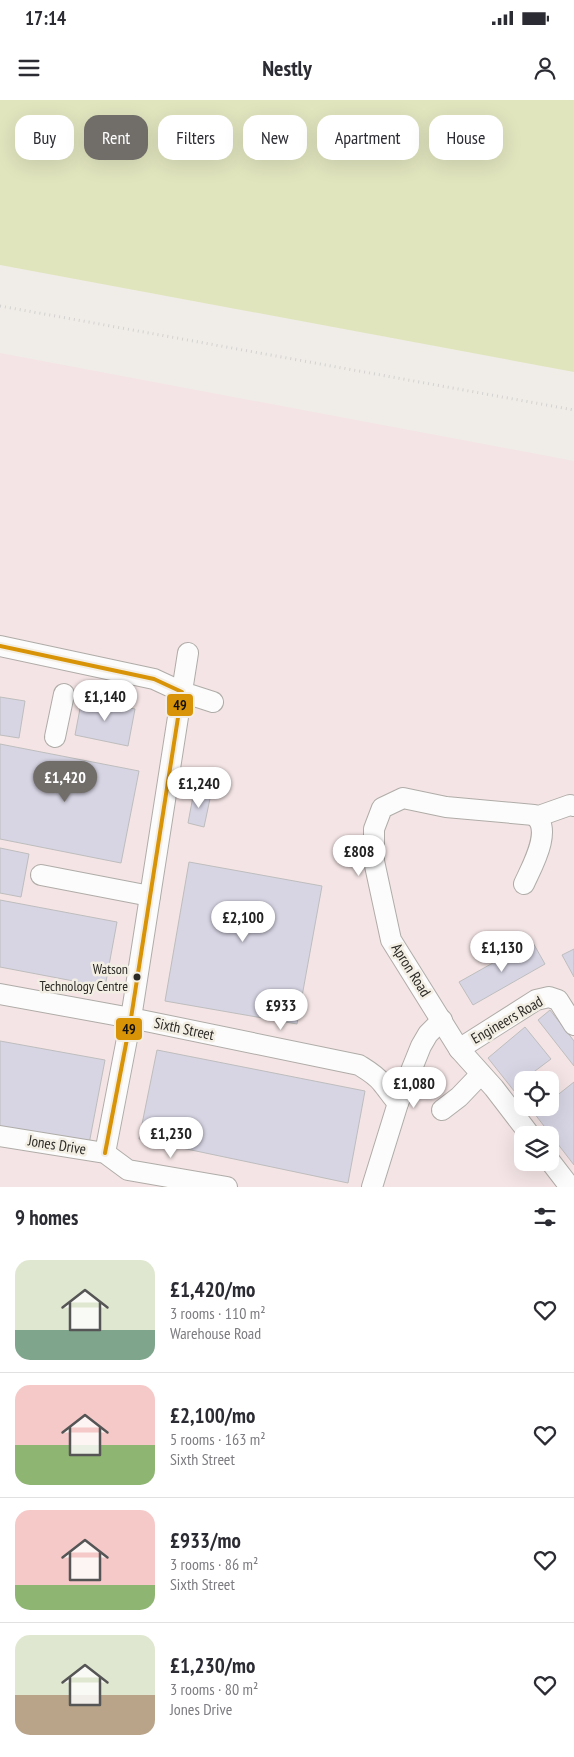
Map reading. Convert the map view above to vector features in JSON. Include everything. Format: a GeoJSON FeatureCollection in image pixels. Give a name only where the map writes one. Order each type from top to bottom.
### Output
{"type":"FeatureCollection","features":[{"type":"Feature","properties":{"kind":"street"},"geometry":{"type":"LineString","coordinates":[[0,646],[154,679],[182,692],[213,702]]}},
{"type":"Feature","properties":{"kind":"street"},"geometry":{"type":"LineString","coordinates":[[105,1152],[131,1018],[188,653]]}},
{"type":"Feature","properties":{"kind":"street"},"geometry":{"type":"LineString","coordinates":[[55,737],[64,694]]}},
{"type":"Feature","properties":{"kind":"street","name":"Apron Road"},"geometry":{"type":"LineString","coordinates":[[523,1126],[482,1074],[459,1049],[391,940],[374,861],[374,828],[382,808],[403,798],[446,807],[536,816]]}},
{"type":"Feature","properties":{"kind":"street"},"geometry":{"type":"LineString","coordinates":[[524,884],[541,846],[541,824],[536,816],[570,805],[574,806]]}},
{"type":"Feature","properties":{"kind":"street"},"geometry":{"type":"LineString","coordinates":[[41,874],[150,896]]}},
{"type":"Feature","properties":{"kind":"street","name":"Sixth Street"},"geometry":{"type":"LineString","coordinates":[[0,994],[131,1018],[359,1065],[382,1083],[387,1092],[398,1103]]}},
{"type":"Feature","properties":{"kind":"street","name":"Engineers Road"},"geometry":{"type":"LineString","coordinates":[[459,1049],[536,1000],[549,996],[558,1000],[574,1024]]}},
{"type":"Feature","properties":{"kind":"street"},"geometry":{"type":"LineString","coordinates":[[372,1187],[398,1103],[421,1046],[428,1034],[442,1020]]}},
{"type":"Feature","properties":{"kind":"street"},"geometry":{"type":"LineString","coordinates":[[442,1110],[460,1097],[482,1074]]}},
{"type":"Feature","properties":{"kind":"street","name":"Jones Drive"},"geometry":{"type":"LineString","coordinates":[[0,1136],[105,1152],[128,1170],[227,1187]]}},
{"type":"Feature","properties":{"kind":"street"},"geometry":{"type":"LineString","coordinates":[[558,1171],[570,1187]]}},
{"type":"Feature","properties":{"kind":"path"},"geometry":{"type":"LineString","coordinates":[[0,306],[574,410]]}},
{"type":"Feature","properties":{"kind":"shaded area"},"geometry":{"type":"Polygon","coordinates":[[[0,353],[574,461],[574,1187],[0,1187],[0,353]]]}},
{"type":"Feature","properties":{"kind":"green space"},"geometry":{"type":"Polygon","coordinates":[[[0,100],[574,100],[574,372],[0,265],[0,100]]]}},
{"type":"Feature","properties":{"kind":"building"},"geometry":{"type":"Polygon","coordinates":[[[0,697],[25,701],[19,738],[0,735],[0,697]]]}},
{"type":"Feature","properties":{"kind":"building"},"geometry":{"type":"Polygon","coordinates":[[[82,698],[135,709],[128,746],[75,735],[82,698]]]}},
{"type":"Feature","properties":{"kind":"building"},"geometry":{"type":"Polygon","coordinates":[[[0,744],[139,771],[121,863],[0,839],[0,744]]]}},
{"type":"Feature","properties":{"kind":"building"},"geometry":{"type":"Polygon","coordinates":[[[194,791],[211,794],[204,827],[188,823],[194,791]]]}},
{"type":"Feature","properties":{"kind":"building"},"geometry":{"type":"Polygon","coordinates":[[[0,848],[29,854],[21,897],[0,893],[0,848]]]}},
{"type":"Feature","properties":{"kind":"building"},"geometry":{"type":"Polygon","coordinates":[[[189,862],[322,886],[297,1024],[165,1001],[189,862]]]}},
{"type":"Feature","properties":{"kind":"building"},"geometry":{"type":"Polygon","coordinates":[[[0,900],[117,922],[105,987],[0,967],[0,900]]]}},
{"type":"Feature","properties":{"kind":"building"},"geometry":{"type":"Polygon","coordinates":[[[532,941],[545,964],[473,1005],[459,982],[532,941]]]}},
{"type":"Feature","properties":{"kind":"building"},"geometry":{"type":"Polygon","coordinates":[[[574,949],[574,977],[562,955],[574,949]]]}},
{"type":"Feature","properties":{"kind":"building"},"geometry":{"type":"Polygon","coordinates":[[[550,1010],[574,1041],[574,1066],[538,1020],[550,1010]]]}},
{"type":"Feature","properties":{"kind":"building"},"geometry":{"type":"Polygon","coordinates":[[[525,1027],[551,1059],[535,1071],[514,1071],[514,1091],[488,1058],[525,1027]]]}},
{"type":"Feature","properties":{"kind":"building"},"geometry":{"type":"Polygon","coordinates":[[[0,1041],[105,1060],[89,1144],[0,1131],[0,1041]]]}},
{"type":"Feature","properties":{"kind":"building"},"geometry":{"type":"Polygon","coordinates":[[[157,1050],[365,1091],[348,1183],[139,1139],[157,1050]]]}},
{"type":"Feature","properties":{"kind":"building"},"geometry":{"type":"Polygon","coordinates":[[[574,1082],[574,1165],[559,1146],[559,1126],[544,1126],[536,1116],[559,1116],[559,1094],[574,1082]]]}},
{"type":"Feature","properties":{"kind":"transit line","name":"49"},"geometry":{"type":"LineString","coordinates":[[0,646],[154,679],[182,692],[131,1018],[105,1153]]}},
{"type":"Feature","properties":{"kind":"place","name":"Watson Technology Centre"},"geometry":{"type":"Point","coordinates":[137,977]}}]}
